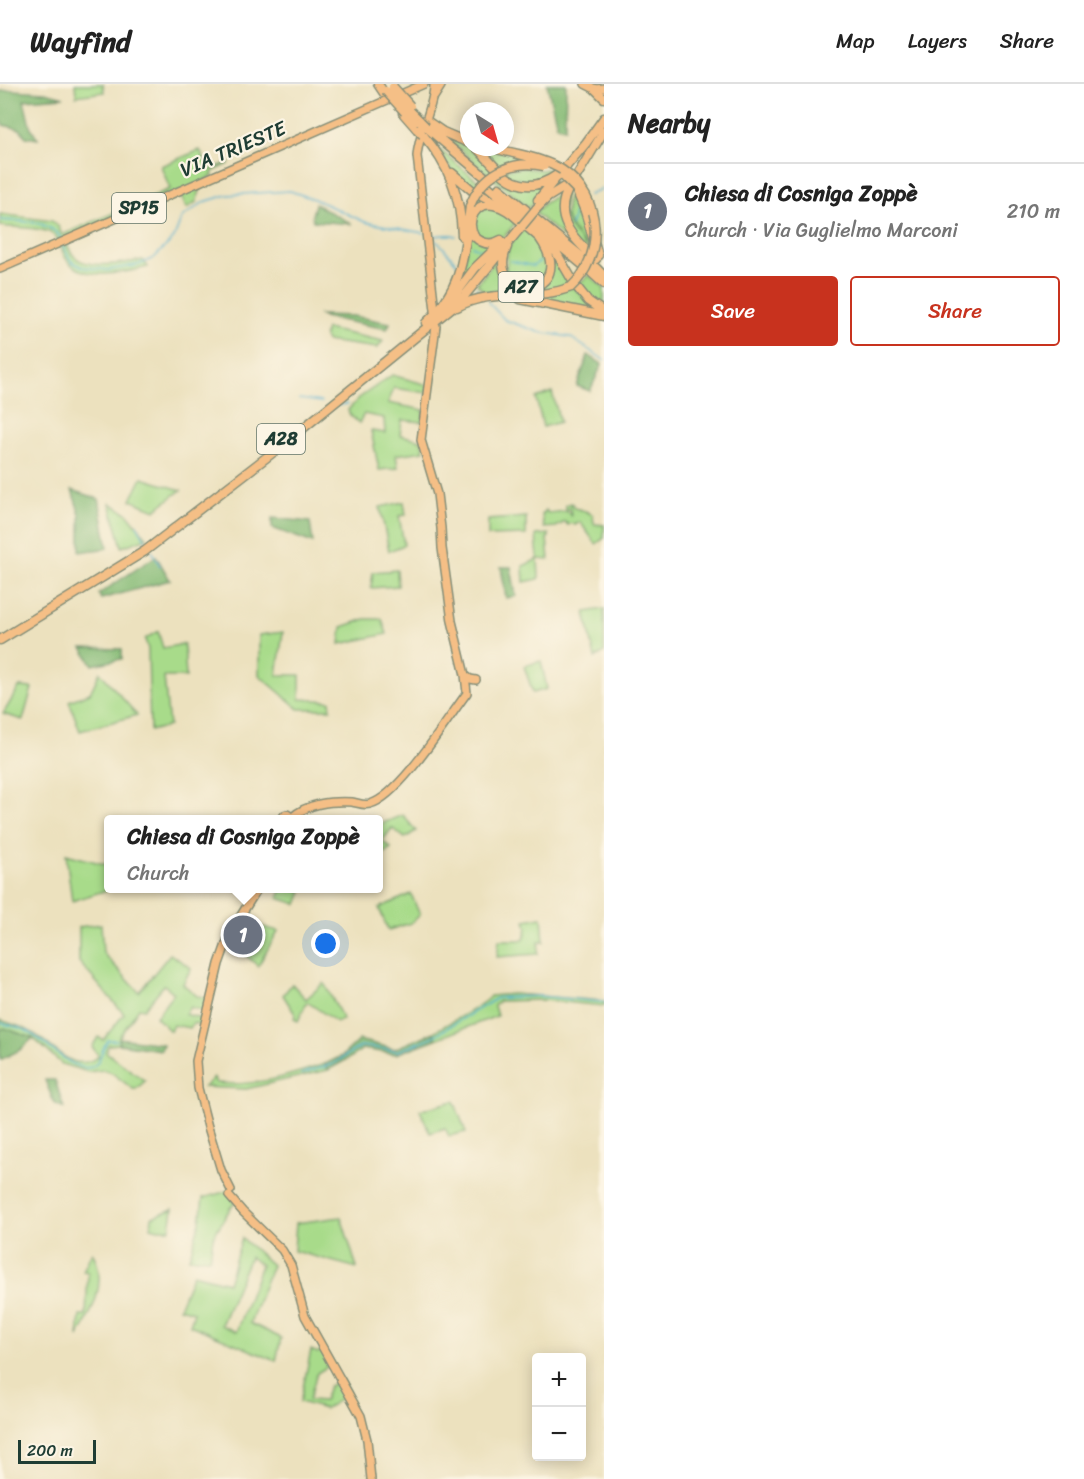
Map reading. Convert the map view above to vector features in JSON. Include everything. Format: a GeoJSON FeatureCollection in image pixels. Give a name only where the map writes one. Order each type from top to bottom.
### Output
{"type":"FeatureCollection","features":[{"type":"Feature","properties":{"kind":"highway","name":"A27"},"geometry":{"type":"LineString","coordinates":[[386,87],[422,126],[526,218],[597,264],[604,284]]}},
{"type":"Feature","properties":{"kind":"highway"},"geometry":{"type":"LineString","coordinates":[[599,88],[604,98]]}},
{"type":"Feature","properties":{"kind":"highway","name":"A27"},"geometry":{"type":"LineString","coordinates":[[526,218],[504,238],[494,243],[483,243],[473,234],[470,226],[471,218],[479,208],[492,205],[526,218],[550,254],[548,277],[539,285],[527,288],[520,287],[507,277],[503,261],[508,246],[526,218],[558,175],[584,146],[604,118]]}},
{"type":"Feature","properties":{"kind":"highway"},"geometry":{"type":"LineString","coordinates":[[422,126],[447,168],[456,194],[461,218],[462,274]]}},
{"type":"Feature","properties":{"kind":"highway","name":"A27"},"geometry":{"type":"LineString","coordinates":[[422,126],[460,139]]}},
{"type":"Feature","properties":{"kind":"highway"},"geometry":{"type":"LineString","coordinates":[[526,218],[548,196],[572,182],[604,131]]}},
{"type":"Feature","properties":{"kind":"highway","name":"A28"},"geometry":{"type":"LineString","coordinates":[[0,640],[135,555],[175,527],[453,310],[483,298],[543,295],[574,285],[589,274],[601,252],[604,227],[599,210],[586,190],[560,169],[514,153]]}},
{"type":"Feature","properties":{"kind":"highway","name":"A27"},"geometry":{"type":"LineString","coordinates":[[485,156],[513,182],[525,185],[542,183],[558,175]]}},
{"type":"Feature","properties":{"kind":"highway","name":"A28"},"geometry":{"type":"LineString","coordinates":[[389,354],[439,310],[462,274],[470,206],[476,192],[491,175],[515,165],[532,164],[545,167],[564,177],[579,195],[597,264]]}},
{"type":"Feature","properties":{"kind":"highway","name":"A27"},"geometry":{"type":"LineString","coordinates":[[447,168],[458,180],[506,210]]}},
{"type":"Feature","properties":{"kind":"highway","name":"A27"},"geometry":{"type":"LineString","coordinates":[[572,182],[563,205],[566,225],[604,276]]}},
{"type":"Feature","properties":{"kind":"highway","name":"A28"},"geometry":{"type":"LineString","coordinates":[[175,527],[389,354],[438,311],[462,274],[526,218]]}},
{"type":"Feature","properties":{"kind":"highway","name":"A28"},"geometry":{"type":"LineString","coordinates":[[411,341],[474,286],[526,218]]}},
{"type":"Feature","properties":{"kind":"highway","name":"A27"},"geometry":{"type":"LineString","coordinates":[[539,237],[556,252],[574,285],[604,314]]}},
{"type":"Feature","properties":{"kind":"highway","name":"A28"},"geometry":{"type":"LineString","coordinates":[[505,296],[604,314]]}},
{"type":"Feature","properties":{"kind":"highway","name":"A28"},"geometry":{"type":"LineString","coordinates":[[0,635],[135,555]]}},
{"type":"Feature","properties":{"kind":"main road"},"geometry":{"type":"LineString","coordinates":[[585,84],[599,88]]}},
{"type":"Feature","properties":{"kind":"main road"},"geometry":{"type":"LineString","coordinates":[[419,85],[431,88],[432,100]]}},
{"type":"Feature","properties":{"kind":"main road","name":"VIA TRIESTE"},"geometry":{"type":"LineString","coordinates":[[0,269],[419,85]]}},
{"type":"Feature","properties":{"kind":"main road"},"geometry":{"type":"LineString","coordinates":[[438,85],[420,134],[417,156],[438,311]]}},
{"type":"Feature","properties":{"kind":"main road"},"geometry":{"type":"LineString","coordinates":[[293,815],[305,808],[325,803],[350,802],[366,805],[374,802],[406,775],[467,693],[452,621],[437,494],[421,440],[436,326]]}},
{"type":"Feature","properties":{"kind":"main road"},"geometry":{"type":"LineString","coordinates":[[465,675],[476,680]]}},
{"type":"Feature","properties":{"kind":"main road"},"geometry":{"type":"LineString","coordinates":[[255,893],[230,933],[214,983],[196,1061],[198,1088],[225,1182],[235,1203],[282,1250],[289,1261],[305,1316],[358,1409],[368,1440],[371,1479]]}},
{"type":"Feature","properties":{"kind":"green space"},"geometry":{"type":"Polygon","coordinates":[[[75,84],[103,84],[104,92],[76,96],[75,84]]]}},
{"type":"Feature","properties":{"kind":"green space"},"geometry":{"type":"Polygon","coordinates":[[[547,84],[566,84],[565,128],[557,126],[547,84]]]}},
{"type":"Feature","properties":{"kind":"green space"},"geometry":{"type":"Polygon","coordinates":[[[0,91],[45,92],[64,97],[24,100],[30,126],[38,139],[26,137],[20,129],[3,125],[0,119],[0,91]]]}},
{"type":"Feature","properties":{"kind":"green space"},"geometry":{"type":"Polygon","coordinates":[[[436,129],[460,142],[460,150],[436,129]]]}},
{"type":"Feature","properties":{"kind":"green space"},"geometry":{"type":"Polygon","coordinates":[[[434,145],[480,183],[475,191],[454,173],[434,145]]]}},
{"type":"Feature","properties":{"kind":"green space"},"geometry":{"type":"Polygon","coordinates":[[[200,150],[208,168],[212,169],[229,162],[229,164],[212,172],[213,176],[204,180],[196,202],[187,208],[178,191],[65,240],[72,254],[81,261],[108,264],[143,260],[148,267],[103,274],[81,270],[65,257],[58,241],[51,233],[0,226],[0,214],[52,221],[58,226],[62,235],[170,189],[161,166],[200,150]]]}},
{"type":"Feature","properties":{"kind":"green space"},"geometry":{"type":"Polygon","coordinates":[[[514,154],[525,157],[525,162],[498,169],[488,156],[514,154]]]}},
{"type":"Feature","properties":{"kind":"green space"},"geometry":{"type":"Polygon","coordinates":[[[467,156],[483,156],[496,170],[489,175],[467,156]]]}},
{"type":"Feature","properties":{"kind":"green space"},"geometry":{"type":"Polygon","coordinates":[[[505,169],[546,169],[555,173],[534,183],[506,176],[505,169]]]}},
{"type":"Feature","properties":{"kind":"green space"},"geometry":{"type":"Polygon","coordinates":[[[498,172],[512,183],[553,180],[529,208],[491,177],[498,172]]]}},
{"type":"Feature","properties":{"kind":"green space"},"geometry":{"type":"Polygon","coordinates":[[[572,188],[597,256],[574,233],[567,219],[567,200],[572,188]]]}},
{"type":"Feature","properties":{"kind":"green space"},"geometry":{"type":"Polygon","coordinates":[[[566,189],[562,212],[594,262],[566,235],[563,237],[535,213],[543,204],[566,189]]]}},
{"type":"Feature","properties":{"kind":"green space"},"geometry":{"type":"Polygon","coordinates":[[[476,195],[493,203],[476,209],[471,234],[498,244],[469,274],[463,268],[476,195]]]}},
{"type":"Feature","properties":{"kind":"green space"},"geometry":{"type":"Polygon","coordinates":[[[315,204],[352,224],[313,221],[315,204]]]}},
{"type":"Feature","properties":{"kind":"green space"},"geometry":{"type":"Polygon","coordinates":[[[490,206],[517,221],[504,237],[491,243],[474,233],[476,212],[490,206]]]}},
{"type":"Feature","properties":{"kind":"green space"},"geometry":{"type":"Polygon","coordinates":[[[524,227],[536,239],[549,265],[541,280],[522,285],[506,270],[508,248],[524,227]]]}},
{"type":"Feature","properties":{"kind":"green space"},"geometry":{"type":"Polygon","coordinates":[[[549,249],[573,284],[555,291],[487,295],[477,284],[503,251],[502,265],[520,287],[548,277],[549,249]]]}},
{"type":"Feature","properties":{"kind":"green space"},"geometry":{"type":"Polygon","coordinates":[[[589,275],[604,288],[604,311],[577,285],[589,275]]]}},
{"type":"Feature","properties":{"kind":"green space"},"geometry":{"type":"Polygon","coordinates":[[[575,287],[594,308],[591,312],[523,296],[575,287]]]}},
{"type":"Feature","properties":{"kind":"green space"},"geometry":{"type":"Polygon","coordinates":[[[320,315],[353,316],[390,323],[387,329],[320,315]]]}},
{"type":"Feature","properties":{"kind":"green space"},"geometry":{"type":"Polygon","coordinates":[[[326,329],[383,341],[377,348],[326,341],[324,336],[326,329]]]}},
{"type":"Feature","properties":{"kind":"green space"},"geometry":{"type":"Polygon","coordinates":[[[588,355],[602,364],[590,391],[577,386],[588,355]]]}},
{"type":"Feature","properties":{"kind":"green space"},"geometry":{"type":"Polygon","coordinates":[[[392,375],[428,385],[427,393],[394,388],[388,403],[424,410],[422,422],[402,420],[400,435],[421,440],[424,451],[396,455],[398,468],[379,470],[371,431],[385,433],[384,418],[364,414],[359,423],[348,410],[359,398],[392,375]]]}},
{"type":"Feature","properties":{"kind":"green space"},"geometry":{"type":"Polygon","coordinates":[[[552,392],[560,422],[543,427],[536,398],[552,392]]]}},
{"type":"Feature","properties":{"kind":"green space"},"geometry":{"type":"Polygon","coordinates":[[[142,478],[181,490],[155,510],[131,500],[142,478]]]}},
{"type":"Feature","properties":{"kind":"green space"},"geometry":{"type":"Polygon","coordinates":[[[72,490],[99,499],[108,548],[80,552],[80,515],[72,490]]]}},
{"type":"Feature","properties":{"kind":"green space"},"geometry":{"type":"Polygon","coordinates":[[[404,502],[406,515],[399,516],[404,545],[389,551],[380,507],[404,502]]]}},
{"type":"Feature","properties":{"kind":"green space"},"geometry":{"type":"Polygon","coordinates":[[[110,503],[127,513],[147,538],[122,547],[110,503]]]}},
{"type":"Feature","properties":{"kind":"green space"},"geometry":{"type":"Polygon","coordinates":[[[571,503],[574,508],[593,515],[594,524],[604,525],[604,538],[596,544],[580,522],[568,525],[565,522],[556,527],[544,528],[542,515],[546,510],[548,513],[567,511],[571,516],[570,509],[566,509],[565,506],[571,503]]]}},
{"type":"Feature","properties":{"kind":"green space"},"geometry":{"type":"Polygon","coordinates":[[[526,517],[526,535],[488,536],[488,520],[526,517]]]}},
{"type":"Feature","properties":{"kind":"green space"},"geometry":{"type":"Polygon","coordinates":[[[272,518],[310,522],[313,543],[272,528],[272,518]]]}},
{"type":"Feature","properties":{"kind":"green space"},"geometry":{"type":"Polygon","coordinates":[[[549,534],[547,538],[549,560],[538,559],[536,535],[549,534]]]}},
{"type":"Feature","properties":{"kind":"green space"},"geometry":{"type":"Polygon","coordinates":[[[156,556],[170,580],[101,599],[99,594],[156,556]]]}},
{"type":"Feature","properties":{"kind":"green space"},"geometry":{"type":"Polygon","coordinates":[[[538,559],[539,579],[524,582],[523,566],[538,559]]]}},
{"type":"Feature","properties":{"kind":"green space"},"geometry":{"type":"Polygon","coordinates":[[[501,567],[511,567],[516,596],[506,598],[501,567]]]}},
{"type":"Feature","properties":{"kind":"green space"},"geometry":{"type":"Polygon","coordinates":[[[397,570],[398,586],[371,588],[373,572],[397,570]]]}},
{"type":"Feature","properties":{"kind":"green space"},"geometry":{"type":"Polygon","coordinates":[[[604,609],[604,652],[595,658],[585,612],[604,609]]]}},
{"type":"Feature","properties":{"kind":"green space"},"geometry":{"type":"Polygon","coordinates":[[[365,619],[382,619],[387,634],[340,644],[342,627],[365,619]]]}},
{"type":"Feature","properties":{"kind":"green space"},"geometry":{"type":"Polygon","coordinates":[[[158,631],[163,648],[184,644],[186,677],[164,677],[169,726],[150,731],[148,649],[145,639],[158,631]]]}},
{"type":"Feature","properties":{"kind":"green space"},"geometry":{"type":"Polygon","coordinates":[[[283,632],[277,675],[300,675],[300,699],[330,701],[331,709],[299,709],[259,675],[259,635],[283,632]]]}},
{"type":"Feature","properties":{"kind":"green space"},"geometry":{"type":"Polygon","coordinates":[[[82,648],[122,649],[122,659],[93,665],[82,648]]]}},
{"type":"Feature","properties":{"kind":"green space"},"geometry":{"type":"Polygon","coordinates":[[[541,661],[547,689],[533,693],[524,666],[541,661]]]}},
{"type":"Feature","properties":{"kind":"green space"},"geometry":{"type":"Polygon","coordinates":[[[100,672],[137,715],[80,731],[69,701],[90,693],[100,672]]]}},
{"type":"Feature","properties":{"kind":"green space"},"geometry":{"type":"Polygon","coordinates":[[[19,687],[32,688],[23,720],[3,714],[19,687]]]}},
{"type":"Feature","properties":{"kind":"green space"},"geometry":{"type":"Polygon","coordinates":[[[403,815],[416,831],[405,838],[392,828],[383,840],[383,823],[403,815]]]}},
{"type":"Feature","properties":{"kind":"green space"},"geometry":{"type":"Polygon","coordinates":[[[383,842],[391,848],[383,854],[383,842]]]}},
{"type":"Feature","properties":{"kind":"green space"},"geometry":{"type":"Polygon","coordinates":[[[66,854],[104,864],[104,891],[72,901],[66,854]]]}},
{"type":"Feature","properties":{"kind":"green space"},"geometry":{"type":"Polygon","coordinates":[[[280,893],[302,893],[297,904],[278,898],[280,893]]]}},
{"type":"Feature","properties":{"kind":"green space"},"geometry":{"type":"Polygon","coordinates":[[[411,894],[420,915],[411,923],[388,930],[379,908],[411,894]]]}},
{"type":"Feature","properties":{"kind":"green space"},"geometry":{"type":"Polygon","coordinates":[[[542,917],[544,942],[539,942],[538,954],[497,957],[499,940],[524,940],[527,928],[525,920],[542,917]]]}},
{"type":"Feature","properties":{"kind":"green space"},"geometry":{"type":"Polygon","coordinates":[[[101,924],[103,953],[139,992],[170,954],[191,968],[183,984],[197,996],[210,998],[207,1012],[190,1007],[185,1014],[206,1020],[204,1026],[193,1023],[190,1028],[173,1025],[170,1031],[156,1017],[174,993],[164,985],[144,1009],[139,1008],[119,1037],[119,1044],[108,1045],[106,1052],[145,1081],[136,1089],[104,1070],[88,1072],[62,1064],[33,1038],[4,1028],[0,1031],[0,1020],[24,1028],[72,1061],[80,1063],[99,1056],[92,1047],[98,1037],[103,1040],[124,1014],[79,962],[79,927],[101,924]]]}},
{"type":"Feature","properties":{"kind":"green space"},"geometry":{"type":"Polygon","coordinates":[[[259,926],[278,931],[258,966],[239,949],[246,938],[250,941],[259,926]]]}},
{"type":"Feature","properties":{"kind":"green space"},"geometry":{"type":"Polygon","coordinates":[[[324,983],[343,1019],[337,1022],[307,1002],[298,1021],[294,1019],[295,1014],[283,995],[292,984],[306,999],[324,983]]]}},
{"type":"Feature","properties":{"kind":"green space"},"geometry":{"type":"Polygon","coordinates":[[[513,994],[604,1001],[604,1006],[543,1000],[499,1001],[494,1006],[497,1016],[436,1039],[434,1032],[490,996],[513,994]]]}},
{"type":"Feature","properties":{"kind":"green space"},"geometry":{"type":"Polygon","coordinates":[[[4,1028],[33,1038],[20,1050],[0,1060],[0,1031],[4,1028]]]}},
{"type":"Feature","properties":{"kind":"green space"},"geometry":{"type":"Polygon","coordinates":[[[434,1032],[436,1039],[396,1054],[362,1049],[328,1070],[325,1064],[342,1056],[359,1040],[394,1049],[434,1032]]]}},
{"type":"Feature","properties":{"kind":"green space"},"geometry":{"type":"Polygon","coordinates":[[[119,1038],[163,1044],[161,1050],[119,1044],[119,1038]]]}},
{"type":"Feature","properties":{"kind":"green space"},"geometry":{"type":"Polygon","coordinates":[[[325,1064],[328,1070],[246,1089],[204,1087],[214,1078],[216,1083],[258,1082],[325,1064]]]}},
{"type":"Feature","properties":{"kind":"green space"},"geometry":{"type":"Polygon","coordinates":[[[45,1080],[55,1080],[64,1108],[54,1103],[45,1080]]]}},
{"type":"Feature","properties":{"kind":"green space"},"geometry":{"type":"Polygon","coordinates":[[[454,1101],[466,1132],[449,1136],[445,1128],[430,1133],[420,1110],[454,1101]]]}},
{"type":"Feature","properties":{"kind":"green space"},"geometry":{"type":"Polygon","coordinates":[[[231,1190],[235,1203],[213,1237],[210,1258],[189,1258],[200,1222],[203,1198],[231,1190]]]}},
{"type":"Feature","properties":{"kind":"green space"},"geometry":{"type":"Polygon","coordinates":[[[173,1209],[170,1229],[151,1227],[152,1217],[173,1209]]]}},
{"type":"Feature","properties":{"kind":"green space"},"geometry":{"type":"Polygon","coordinates":[[[341,1217],[357,1268],[294,1251],[296,1223],[341,1217]]]}},
{"type":"Feature","properties":{"kind":"green space"},"geometry":{"type":"Polygon","coordinates":[[[242,1238],[272,1265],[250,1323],[281,1338],[276,1361],[190,1325],[194,1312],[179,1308],[193,1274],[228,1283],[242,1238]],[[250,1257],[221,1325],[236,1332],[261,1265],[250,1257]]]}},
{"type":"Feature","properties":{"kind":"green space"},"geometry":{"type":"Polygon","coordinates":[[[92,1252],[97,1263],[99,1285],[93,1307],[78,1337],[80,1315],[86,1315],[88,1272],[83,1271],[92,1252]]]}},
{"type":"Feature","properties":{"kind":"green space"},"geometry":{"type":"Polygon","coordinates":[[[323,1349],[332,1364],[317,1373],[309,1400],[324,1401],[329,1386],[341,1379],[349,1393],[325,1409],[300,1402],[311,1350],[318,1353],[323,1349]]]}},
{"type":"Feature","properties":{"kind":"waterway"},"geometry":{"type":"LineString","coordinates":[[589,195],[604,188]]}},
{"type":"Feature","properties":{"kind":"waterway"},"geometry":{"type":"LineString","coordinates":[[62,244],[71,261],[82,267],[108,270],[138,265],[154,258],[174,238],[182,217],[204,202],[227,195],[290,191],[365,222],[423,233]]}},
{"type":"Feature","properties":{"kind":"waterway"},"geometry":{"type":"LineString","coordinates":[[571,226],[577,202]]}},
{"type":"Feature","properties":{"kind":"waterway"},"geometry":{"type":"LineString","coordinates":[[0,220],[43,225],[57,233],[61,239]]}},
{"type":"Feature","properties":{"kind":"waterway"},"geometry":{"type":"LineString","coordinates":[[428,235],[456,236]]}},
{"type":"Feature","properties":{"kind":"waterway"},"geometry":{"type":"LineString","coordinates":[[430,237],[441,245],[458,265]]}},
{"type":"Feature","properties":{"kind":"waterway"},"geometry":{"type":"LineString","coordinates":[[472,246],[484,251]]}},
{"type":"Feature","properties":{"kind":"waterway"},"geometry":{"type":"LineString","coordinates":[[511,261],[533,266],[545,258]]}},
{"type":"Feature","properties":{"kind":"waterway"},"geometry":{"type":"LineString","coordinates":[[476,288],[483,296]]}},
{"type":"Feature","properties":{"kind":"waterway"},"geometry":{"type":"LineString","coordinates":[[488,302],[505,320],[539,332],[570,337],[604,360]]}},
{"type":"Feature","properties":{"kind":"waterway"},"geometry":{"type":"LineString","coordinates":[[299,399],[322,402]]}},
{"type":"Feature","properties":{"kind":"waterway"},"geometry":{"type":"LineString","coordinates":[[338,405],[347,404]]}},
{"type":"Feature","properties":{"kind":"waterway"},"geometry":{"type":"LineString","coordinates":[[137,525],[146,541]]}},
{"type":"Feature","properties":{"kind":"waterway"},"geometry":{"type":"LineString","coordinates":[[152,551],[160,566]]}},
{"type":"Feature","properties":{"kind":"waterway"},"geometry":{"type":"LineString","coordinates":[[301,1074],[333,1064],[361,1046],[398,1051],[432,1037],[497,998],[539,996],[604,1002]]}},
{"type":"Feature","properties":{"kind":"waterway"},"geometry":{"type":"LineString","coordinates":[[0,1023],[27,1031],[60,1056],[88,1068],[95,1065],[108,1040],[117,1040]]}},
{"type":"Feature","properties":{"kind":"place","name":"Chiesa di Cosniga Zoppè"},"geometry":{"type":"Point","coordinates":[243,935]}}]}
